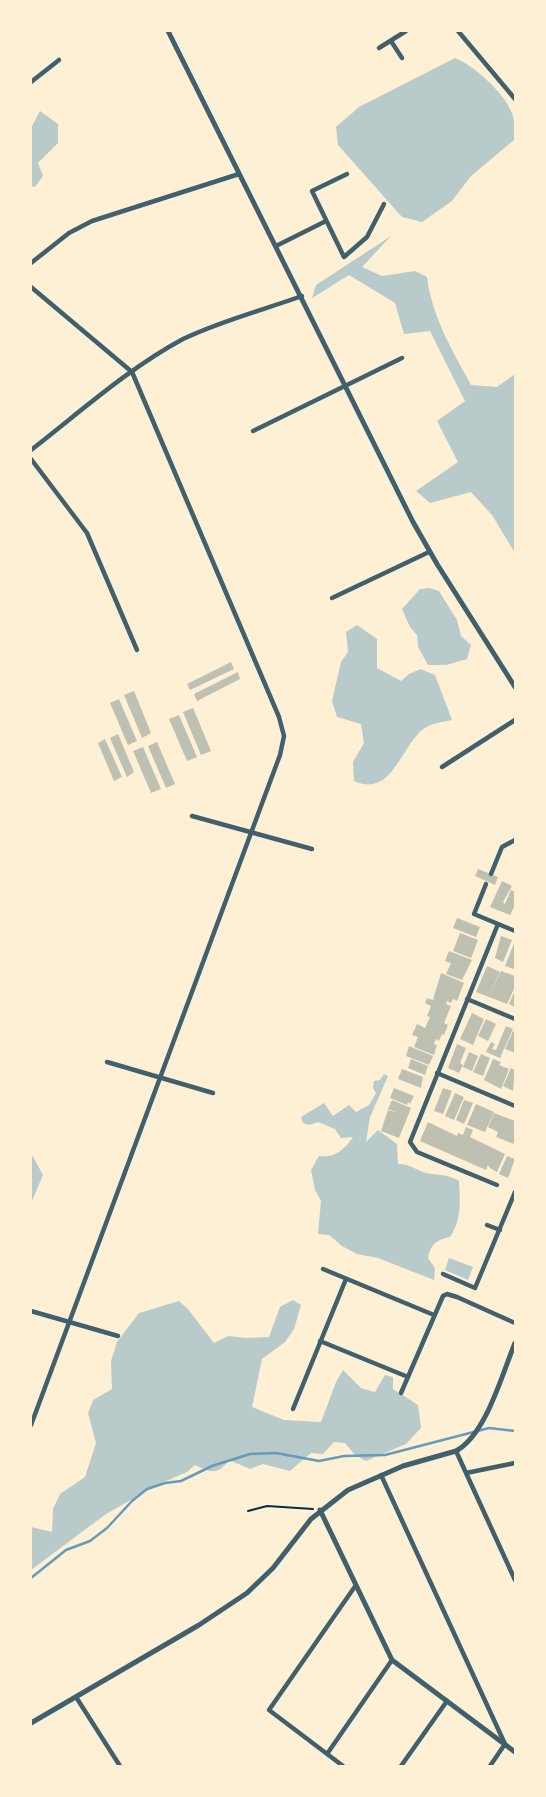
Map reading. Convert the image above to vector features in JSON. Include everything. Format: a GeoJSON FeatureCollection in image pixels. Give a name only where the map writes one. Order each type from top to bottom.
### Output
{"type":"FeatureCollection","features":[{"type":"Feature","properties":{"kind":"street"},"geometry":{"type":"LineString","coordinates":[[168,31],[302,296],[385,469],[430,552],[515,687]]}},
{"type":"Feature","properties":{"kind":"street"},"geometry":{"type":"LineString","coordinates":[[379,48],[406,31]]}},
{"type":"Feature","properties":{"kind":"street"},"geometry":{"type":"LineString","coordinates":[[458,31],[515,98]]}},
{"type":"Feature","properties":{"kind":"street"},"geometry":{"type":"LineString","coordinates":[[391,41],[402,58]]}},
{"type":"Feature","properties":{"kind":"street"},"geometry":{"type":"LineString","coordinates":[[31,82],[59,60]]}},
{"type":"Feature","properties":{"kind":"street"},"geometry":{"type":"LineString","coordinates":[[31,263],[69,233],[92,221],[239,174]]}},
{"type":"Feature","properties":{"kind":"street"},"geometry":{"type":"LineString","coordinates":[[347,174],[312,191],[344,257],[367,237],[384,204]]}},
{"type":"Feature","properties":{"kind":"street"},"geometry":{"type":"LineString","coordinates":[[276,246],[326,221]]}},
{"type":"Feature","properties":{"kind":"street"},"geometry":{"type":"LineString","coordinates":[[31,287],[132,372],[283,727],[283,742],[280,755],[31,1425]]}},
{"type":"Feature","properties":{"kind":"street"},"geometry":{"type":"LineString","coordinates":[[31,450],[132,372],[193,335],[302,296]]}},
{"type":"Feature","properties":{"kind":"street"},"geometry":{"type":"LineString","coordinates":[[254,431],[402,358]]}},
{"type":"Feature","properties":{"kind":"street"},"geometry":{"type":"LineString","coordinates":[[31,458],[87,533],[137,650]]}},
{"type":"Feature","properties":{"kind":"street"},"geometry":{"type":"LineString","coordinates":[[332,598],[430,552]]}},
{"type":"Feature","properties":{"kind":"street"},"geometry":{"type":"LineString","coordinates":[[442,768],[515,720]]}},
{"type":"Feature","properties":{"kind":"street"},"geometry":{"type":"LineString","coordinates":[[192,816],[312,849]]}},
{"type":"Feature","properties":{"kind":"street"},"geometry":{"type":"LineString","coordinates":[[490,874],[502,847],[515,840]]}},
{"type":"Feature","properties":{"kind":"street"},"geometry":{"type":"LineString","coordinates":[[486,884],[474,914],[515,931]]}},
{"type":"Feature","properties":{"kind":"street"},"geometry":{"type":"LineString","coordinates":[[497,1185],[418,1152],[411,1146],[411,1137],[498,924]]}},
{"type":"Feature","properties":{"kind":"street"},"geometry":{"type":"LineString","coordinates":[[467,999],[515,1019]]}},
{"type":"Feature","properties":{"kind":"street"},"geometry":{"type":"LineString","coordinates":[[107,1062],[213,1094]]}},
{"type":"Feature","properties":{"kind":"street"},"geometry":{"type":"LineString","coordinates":[[437,1073],[515,1106]]}},
{"type":"Feature","properties":{"kind":"street"},"geometry":{"type":"LineString","coordinates":[[443,1274],[475,1288],[515,1192]]}},
{"type":"Feature","properties":{"kind":"street"},"geometry":{"type":"LineString","coordinates":[[487,1225],[500,1230]]}},
{"type":"Feature","properties":{"kind":"street"},"geometry":{"type":"LineString","coordinates":[[323,1269],[434,1315]]}},
{"type":"Feature","properties":{"kind":"street"},"geometry":{"type":"LineString","coordinates":[[293,1409],[346,1279]]}},
{"type":"Feature","properties":{"kind":"street"},"geometry":{"type":"LineString","coordinates":[[401,1393],[443,1296],[457,1297],[515,1323]]}},
{"type":"Feature","properties":{"kind":"street"},"geometry":{"type":"LineString","coordinates":[[31,1312],[118,1336]]}},
{"type":"Feature","properties":{"kind":"street"},"geometry":{"type":"LineString","coordinates":[[320,1341],[408,1377]]}},
{"type":"Feature","properties":{"kind":"street"},"geometry":{"type":"LineString","coordinates":[[31,1723],[221,1611],[247,1593],[274,1568],[320,1510],[348,1490],[381,1475],[456,1451],[473,1438],[515,1344]]}},
{"type":"Feature","properties":{"kind":"street"},"geometry":{"type":"LineString","coordinates":[[456,1451],[515,1580]]}},
{"type":"Feature","properties":{"kind":"street"},"geometry":{"type":"LineString","coordinates":[[466,1472],[515,1463]]}},
{"type":"Feature","properties":{"kind":"street"},"geometry":{"type":"LineString","coordinates":[[381,1475],[505,1744]]}},
{"type":"Feature","properties":{"kind":"street"},"geometry":{"type":"LineString","coordinates":[[320,1510],[392,1660],[514,1750]]}},
{"type":"Feature","properties":{"kind":"street"},"geometry":{"type":"LineString","coordinates":[[343,1766],[269,1710],[356,1584]]}},
{"type":"Feature","properties":{"kind":"street"},"geometry":{"type":"LineString","coordinates":[[327,1754],[392,1660]]}},
{"type":"Feature","properties":{"kind":"street"},"geometry":{"type":"LineString","coordinates":[[76,1697],[120,1766]]}},
{"type":"Feature","properties":{"kind":"street"},"geometry":{"type":"LineString","coordinates":[[401,1766],[447,1701]]}},
{"type":"Feature","properties":{"kind":"street"},"geometry":{"type":"LineString","coordinates":[[490,1766],[505,1744]]}},
{"type":"Feature","properties":{"kind":"path"},"geometry":{"type":"LineString","coordinates":[[248,1510],[267,1506],[320,1510]]}},
{"type":"Feature","properties":{"kind":"shaded area"},"geometry":{"type":"Polygon","coordinates":[[[455,58],[470,66],[501,94],[512,112],[514,140],[471,176],[452,201],[422,222],[402,217],[338,145],[336,127],[359,107],[455,58]]]}},
{"type":"Feature","properties":{"kind":"shaded area"},"geometry":{"type":"Polygon","coordinates":[[[40,111],[58,124],[58,143],[38,163],[43,176],[35,187],[31,186],[31,128],[40,111]]]}},
{"type":"Feature","properties":{"kind":"shaded area"},"geometry":{"type":"Polygon","coordinates":[[[391,236],[362,267],[382,276],[415,271],[427,277],[438,320],[471,385],[497,387],[515,374],[515,553],[492,515],[471,492],[430,503],[416,491],[458,462],[437,421],[465,401],[430,331],[404,334],[395,303],[349,275],[312,298],[316,285],[391,236]]]}},
{"type":"Feature","properties":{"kind":"shaded area"},"geometry":{"type":"Polygon","coordinates":[[[429,588],[439,591],[457,620],[461,636],[471,645],[467,659],[446,665],[428,665],[418,647],[417,635],[410,627],[402,609],[420,589],[429,588]]]}},
{"type":"Feature","properties":{"kind":"shaded area"},"geometry":{"type":"Polygon","coordinates":[[[357,625],[377,639],[377,668],[401,681],[409,674],[421,669],[435,675],[452,720],[433,724],[422,730],[386,777],[377,783],[367,784],[354,781],[353,762],[364,743],[361,724],[337,717],[332,701],[341,662],[348,652],[346,632],[357,625]]]}},
{"type":"Feature","properties":{"kind":"shaded area"},"geometry":{"type":"Polygon","coordinates":[[[384,1074],[388,1076],[370,1117],[366,1142],[378,1130],[397,1144],[398,1164],[407,1165],[427,1173],[448,1176],[459,1181],[460,1196],[457,1224],[450,1237],[438,1241],[433,1246],[428,1258],[435,1268],[434,1280],[378,1258],[357,1254],[342,1246],[329,1235],[318,1234],[321,1201],[315,1190],[311,1170],[319,1156],[330,1156],[339,1152],[353,1137],[341,1138],[335,1129],[318,1122],[309,1125],[303,1123],[301,1117],[324,1103],[333,1116],[349,1105],[356,1112],[369,1105],[376,1093],[373,1088],[374,1081],[380,1080],[384,1074]]]}},
{"type":"Feature","properties":{"kind":"shaded area"},"geometry":{"type":"Polygon","coordinates":[[[31,1153],[43,1175],[31,1203],[31,1153]]]}},
{"type":"Feature","properties":{"kind":"shaded area"},"geometry":{"type":"Polygon","coordinates":[[[449,1258],[473,1267],[468,1280],[445,1270],[449,1258]]]}},
{"type":"Feature","properties":{"kind":"shaded area"},"geometry":{"type":"Polygon","coordinates":[[[293,1300],[301,1305],[294,1329],[285,1342],[262,1359],[252,1407],[284,1420],[321,1422],[336,1382],[343,1370],[361,1388],[375,1392],[385,1375],[393,1377],[393,1389],[418,1405],[421,1428],[406,1444],[366,1461],[355,1455],[345,1443],[334,1442],[323,1454],[311,1453],[290,1471],[263,1464],[250,1469],[229,1460],[221,1469],[214,1471],[209,1471],[195,1465],[187,1472],[159,1484],[106,1514],[31,1570],[31,1527],[52,1532],[53,1509],[60,1494],[85,1477],[96,1443],[88,1413],[93,1400],[112,1389],[111,1361],[117,1342],[139,1313],[179,1301],[188,1309],[214,1343],[228,1336],[246,1338],[269,1337],[280,1307],[293,1300]]]}},
{"type":"Feature","properties":{"kind":"building"},"geometry":{"type":"Polygon","coordinates":[[[231,662],[234,669],[190,690],[187,684],[231,662]]]}},
{"type":"Feature","properties":{"kind":"building"},"geometry":{"type":"Polygon","coordinates":[[[238,672],[240,679],[197,701],[194,694],[238,672]]]}},
{"type":"Feature","properties":{"kind":"building"},"geometry":{"type":"Polygon","coordinates":[[[134,691],[151,733],[142,738],[124,695],[134,691]]]}},
{"type":"Feature","properties":{"kind":"building"},"geometry":{"type":"Polygon","coordinates":[[[119,699],[137,741],[128,745],[110,703],[119,699]]]}},
{"type":"Feature","properties":{"kind":"building"},"geometry":{"type":"Polygon","coordinates":[[[193,708],[211,751],[201,755],[183,712],[193,708]]]}},
{"type":"Feature","properties":{"kind":"building"},"geometry":{"type":"Polygon","coordinates":[[[179,715],[197,757],[187,761],[169,719],[179,715]]]}},
{"type":"Feature","properties":{"kind":"building"},"geometry":{"type":"Polygon","coordinates":[[[118,734],[134,772],[127,777],[110,738],[118,734]]]}},
{"type":"Feature","properties":{"kind":"building"},"geometry":{"type":"Polygon","coordinates":[[[105,739],[122,777],[114,781],[98,743],[105,739]]]}},
{"type":"Feature","properties":{"kind":"building"},"geometry":{"type":"Polygon","coordinates":[[[157,742],[175,784],[166,788],[148,746],[157,742]]]}},
{"type":"Feature","properties":{"kind":"building"},"geometry":{"type":"Polygon","coordinates":[[[143,747],[161,789],[151,793],[133,751],[143,747]]]}},
{"type":"Feature","properties":{"kind":"building"},"geometry":{"type":"Polygon","coordinates":[[[478,869],[498,877],[495,885],[475,876],[478,869]]]}},
{"type":"Feature","properties":{"kind":"building"},"geometry":{"type":"Polygon","coordinates":[[[502,881],[512,886],[503,902],[505,904],[511,890],[515,892],[515,905],[510,915],[490,907],[502,881]]]}},
{"type":"Feature","properties":{"kind":"building"},"geometry":{"type":"Polygon","coordinates":[[[457,918],[480,927],[476,937],[453,928],[457,918]]]}},
{"type":"Feature","properties":{"kind":"building"},"geometry":{"type":"Polygon","coordinates":[[[460,933],[478,940],[471,958],[453,951],[460,933]]]}},
{"type":"Feature","properties":{"kind":"building"},"geometry":{"type":"Polygon","coordinates":[[[501,936],[512,940],[503,962],[495,958],[501,936]]]}},
{"type":"Feature","properties":{"kind":"building"},"geometry":{"type":"Polygon","coordinates":[[[515,941],[515,968],[514,969],[505,966],[515,941]]]}},
{"type":"Feature","properties":{"kind":"building"},"geometry":{"type":"Polygon","coordinates":[[[449,951],[472,960],[462,980],[446,974],[451,963],[445,961],[449,951]]]}},
{"type":"Feature","properties":{"kind":"building"},"geometry":{"type":"Polygon","coordinates":[[[487,966],[500,972],[489,997],[476,992],[487,966]]]}},
{"type":"Feature","properties":{"kind":"building"},"geometry":{"type":"Polygon","coordinates":[[[501,971],[515,976],[515,987],[507,1004],[489,997],[501,971]]]}},
{"type":"Feature","properties":{"kind":"building"},"geometry":{"type":"Polygon","coordinates":[[[441,973],[464,983],[457,1001],[453,999],[451,1003],[447,1001],[446,1004],[451,1006],[444,1023],[448,1025],[439,1041],[436,1039],[434,1044],[437,1045],[434,1055],[414,1047],[418,1037],[412,1035],[417,1024],[425,1028],[430,1017],[427,1016],[431,1006],[425,1003],[427,998],[433,1000],[441,973]]]}},
{"type":"Feature","properties":{"kind":"building"},"geometry":{"type":"Polygon","coordinates":[[[515,990],[515,1007],[509,1004],[515,990]]]}},
{"type":"Feature","properties":{"kind":"building"},"geometry":{"type":"Polygon","coordinates":[[[472,1013],[484,1019],[473,1045],[460,1039],[472,1013]]]}},
{"type":"Feature","properties":{"kind":"building"},"geometry":{"type":"Polygon","coordinates":[[[486,1019],[496,1024],[488,1041],[478,1036],[486,1019]]]}},
{"type":"Feature","properties":{"kind":"building"},"geometry":{"type":"Polygon","coordinates":[[[506,1026],[513,1029],[500,1058],[486,1052],[491,1042],[495,1044],[492,1049],[496,1050],[506,1026]]]}},
{"type":"Feature","properties":{"kind":"building"},"geometry":{"type":"Polygon","coordinates":[[[513,1031],[515,1032],[515,1053],[505,1049],[513,1031]]]}},
{"type":"Feature","properties":{"kind":"building"},"geometry":{"type":"Polygon","coordinates":[[[457,1044],[466,1048],[460,1063],[463,1065],[459,1073],[448,1068],[457,1044]]]}},
{"type":"Feature","properties":{"kind":"building"},"geometry":{"type":"Polygon","coordinates":[[[409,1046],[433,1056],[429,1065],[406,1056],[409,1046]]]}},
{"type":"Feature","properties":{"kind":"building"},"geometry":{"type":"Polygon","coordinates":[[[469,1052],[478,1056],[472,1071],[463,1067],[469,1052]]]}},
{"type":"Feature","properties":{"kind":"building"},"geometry":{"type":"Polygon","coordinates":[[[481,1054],[490,1058],[483,1076],[473,1072],[481,1054]]]}},
{"type":"Feature","properties":{"kind":"building"},"geometry":{"type":"Polygon","coordinates":[[[411,1059],[428,1066],[425,1075],[408,1068],[411,1059]]]}},
{"type":"Feature","properties":{"kind":"building"},"geometry":{"type":"Polygon","coordinates":[[[493,1059],[501,1062],[499,1065],[509,1069],[501,1089],[484,1080],[493,1059]]]}},
{"type":"Feature","properties":{"kind":"building"},"geometry":{"type":"Polygon","coordinates":[[[511,1068],[515,1070],[513,1091],[503,1086],[511,1068]]]}},
{"type":"Feature","properties":{"kind":"building"},"geometry":{"type":"Polygon","coordinates":[[[402,1069],[423,1077],[421,1088],[398,1079],[402,1069]]]}},
{"type":"Feature","properties":{"kind":"building"},"geometry":{"type":"Polygon","coordinates":[[[394,1088],[414,1096],[410,1104],[408,1102],[407,1105],[390,1098],[394,1088]]]}},
{"type":"Feature","properties":{"kind":"building"},"geometry":{"type":"Polygon","coordinates":[[[443,1088],[452,1091],[443,1114],[434,1111],[443,1088]]]}},
{"type":"Feature","properties":{"kind":"building"},"geometry":{"type":"Polygon","coordinates":[[[455,1093],[464,1097],[454,1120],[445,1116],[455,1093]]]}},
{"type":"Feature","properties":{"kind":"building"},"geometry":{"type":"Polygon","coordinates":[[[392,1100],[411,1108],[399,1138],[381,1131],[388,1110],[398,1113],[388,1109],[392,1100]]]}},
{"type":"Feature","properties":{"kind":"building"},"geometry":{"type":"Polygon","coordinates":[[[464,1100],[473,1103],[464,1124],[456,1120],[464,1100]]]}},
{"type":"Feature","properties":{"kind":"building"},"geometry":{"type":"Polygon","coordinates":[[[476,1104],[494,1112],[485,1132],[467,1125],[476,1104]]]}},
{"type":"Feature","properties":{"kind":"building"},"geometry":{"type":"Polygon","coordinates":[[[494,1113],[515,1121],[514,1144],[496,1137],[498,1132],[488,1127],[494,1113]]]}},
{"type":"Feature","properties":{"kind":"building"},"geometry":{"type":"Polygon","coordinates":[[[428,1122],[457,1136],[458,1133],[463,1135],[466,1127],[473,1130],[470,1137],[505,1154],[497,1172],[488,1165],[486,1170],[420,1141],[428,1122]]]}},
{"type":"Feature","properties":{"kind":"building"},"geometry":{"type":"Polygon","coordinates":[[[507,1156],[515,1159],[508,1178],[499,1174],[507,1156]]]}},
{"type":"Feature","properties":{"kind":"waterway"},"geometry":{"type":"LineString","coordinates":[[31,1578],[66,1550],[90,1541],[107,1528],[132,1501],[147,1489],[165,1483],[181,1481],[212,1466],[250,1454],[276,1453],[319,1461],[344,1456],[385,1455],[489,1428],[515,1431]]}}]}
